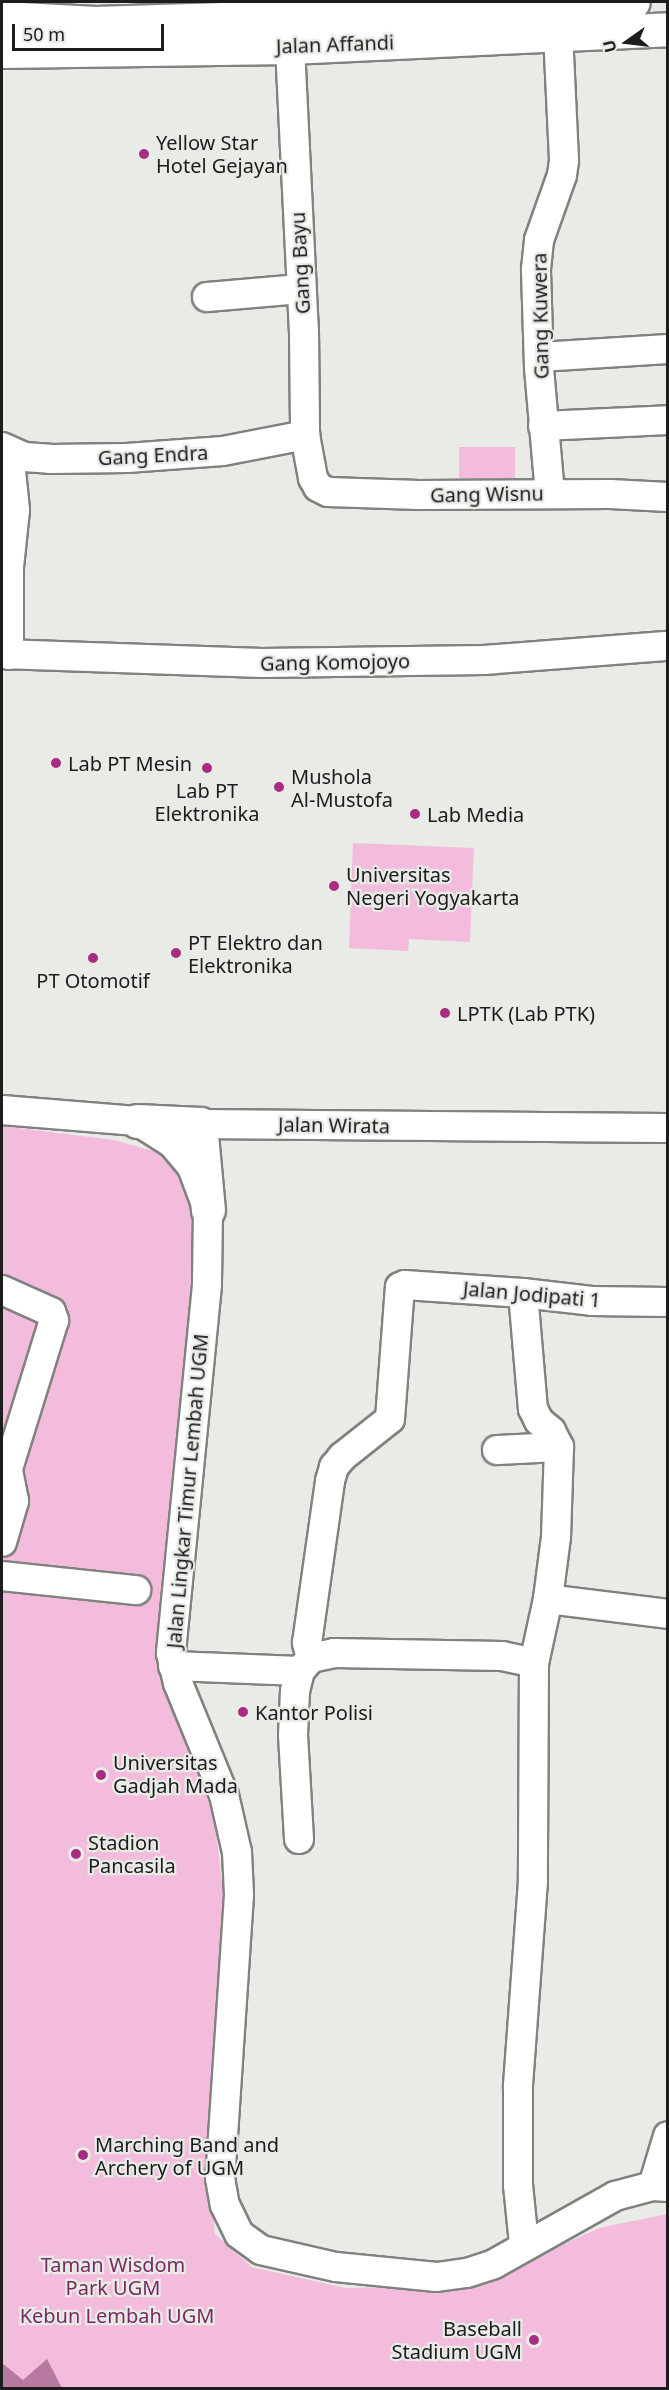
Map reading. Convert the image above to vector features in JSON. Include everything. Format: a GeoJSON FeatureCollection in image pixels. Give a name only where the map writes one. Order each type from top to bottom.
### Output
{"type":"FeatureCollection","features":[{"type":"Feature","properties":{"kind":"main road","name":"Jalan Affandi"},"geometry":{"type":"LineString","coordinates":[[2,51],[102,24],[373,8],[633,2]]}},
{"type":"Feature","properties":{"kind":"main road","name":"Jalan Affandi"},"geometry":{"type":"LineString","coordinates":[[2,18],[102,24],[290,47],[668,28]]}},
{"type":"Feature","properties":{"kind":"main road","name":"Jalan Wirata"},"geometry":{"type":"LineString","coordinates":[[137,1121],[200,1124]]}},
{"type":"Feature","properties":{"kind":"main road","name":"Jalan Lingkar Timur Lembah UGM"},"geometry":{"type":"LineString","coordinates":[[200,1124],[208,1210]]}},
{"type":"Feature","properties":{"kind":"street","name":"Gang Kuwera"},"geometry":{"type":"LineString","coordinates":[[550,494],[543,426],[536,269],[539,240],[562,175],[564,160],[558,34]]}},
{"type":"Feature","properties":{"kind":"street","name":"Gang Bayu"},"geometry":{"type":"LineString","coordinates":[[290,47],[305,435],[313,478]]}},
{"type":"Feature","properties":{"kind":"street"},"geometry":{"type":"LineString","coordinates":[[207,297],[301,289]]}},
{"type":"Feature","properties":{"kind":"street"},"geometry":{"type":"LineString","coordinates":[[540,357],[668,349]]}},
{"type":"Feature","properties":{"kind":"street"},"geometry":{"type":"LineString","coordinates":[[543,426],[668,420]]}},
{"type":"Feature","properties":{"kind":"street","name":"Gang Endra"},"geometry":{"type":"LineString","coordinates":[[5,449],[24,456],[50,459],[169,456],[268,444],[305,435]]}},
{"type":"Feature","properties":{"kind":"street"},"geometry":{"type":"LineString","coordinates":[[5,449],[15,510],[9,567],[5,654]]}},
{"type":"Feature","properties":{"kind":"street","name":"Gang Wisnu"},"geometry":{"type":"LineString","coordinates":[[313,478],[318,488],[328,492],[668,497]]}},
{"type":"Feature","properties":{"kind":"street","name":"Gang Komojoyo"},"geometry":{"type":"LineString","coordinates":[[5,654],[262,663],[484,660],[668,646]]}},
{"type":"Feature","properties":{"kind":"street","name":"Jalan Wirata"},"geometry":{"type":"LineString","coordinates":[[2,1110],[137,1121]]}},
{"type":"Feature","properties":{"kind":"street","name":"Jalan Lingkar Timur Lembah UGM"},"geometry":{"type":"LineString","coordinates":[[137,1121],[172,1143],[192,1167],[208,1210],[207,1285],[171,1653],[173,1666],[224,1795],[237,1852],[240,1895],[220,2178],[225,2205],[239,2234],[261,2250],[336,2267],[425,2277],[476,2270],[494,2264],[524,2244],[615,2196],[660,2187]]}},
{"type":"Feature","properties":{"kind":"street","name":"Jalan Wirata"},"geometry":{"type":"LineString","coordinates":[[200,1124],[668,1128]]}},
{"type":"Feature","properties":{"kind":"street","name":"Jalan Jodipati 1"},"geometry":{"type":"LineString","coordinates":[[305,1664],[334,1467],[342,1457],[384,1426],[390,1419],[393,1408],[398,1288],[405,1285],[592,1300],[668,1302]]}},
{"type":"Feature","properties":{"kind":"street"},"geometry":{"type":"LineString","coordinates":[[2,1290],[51,1312],[54,1320],[5,1471],[14,1501],[2,1542]]}},
{"type":"Feature","properties":{"kind":"street"},"geometry":{"type":"LineString","coordinates":[[523,1293],[533,1408],[539,1421],[551,1431],[559,1447],[556,1537],[549,1599],[534,1663],[532,1881],[518,2087],[518,2185],[524,2244]]}},
{"type":"Feature","properties":{"kind":"street"},"geometry":{"type":"LineString","coordinates":[[497,1450],[559,1447]]}},
{"type":"Feature","properties":{"kind":"street"},"geometry":{"type":"LineString","coordinates":[[2,1576],[136,1590]]}},
{"type":"Feature","properties":{"kind":"street"},"geometry":{"type":"LineString","coordinates":[[549,1599],[668,1614]]}},
{"type":"Feature","properties":{"kind":"street"},"geometry":{"type":"LineString","coordinates":[[173,1666],[305,1664],[334,1653],[502,1656],[534,1663]]}},
{"type":"Feature","properties":{"kind":"street"},"geometry":{"type":"LineString","coordinates":[[299,1839],[293,1735],[295,1691],[305,1664]]}},
{"type":"Feature","properties":{"kind":"street"},"geometry":{"type":"LineString","coordinates":[[660,2187],[668,2136]]}},
{"type":"Feature","properties":{"kind":"green space"},"geometry":{"type":"Polygon","coordinates":[[[459,447],[515,447],[515,478],[459,478],[459,447]]]}},
{"type":"Feature","properties":{"kind":"green space"},"geometry":{"type":"Polygon","coordinates":[[[353,843],[474,848],[470,942],[409,939],[408,951],[349,948],[353,843]]]}},
{"type":"Feature","properties":{"kind":"green space","name":"Taman Wisdom Park UGM"},"geometry":{"type":"Polygon","coordinates":[[[2,1126],[114,1140],[164,1154],[179,1161],[196,1204],[195,1254],[165,1575],[162,1682],[183,1732],[215,1821],[223,1893],[208,2153],[215,2234],[252,2267],[345,2288],[458,2286],[498,2274],[599,2228],[667,2214],[668,2388],[2,2388],[2,1126]]]}},
{"type":"Feature","properties":{"kind":"shaded area"},"geometry":{"type":"Polygon","coordinates":[[[47,2359],[62,2388],[2,2388],[2,2363],[23,2380],[47,2359]]]}},
{"type":"Feature","properties":{"kind":"place","name":"Yellow Star Hotel Gejayan"},"geometry":{"type":"Point","coordinates":[144,154]}},
{"type":"Feature","properties":{"kind":"place","name":"Lab PT Mesin"},"geometry":{"type":"Point","coordinates":[56,763]}},
{"type":"Feature","properties":{"kind":"place","name":"Lab PT Elektronika"},"geometry":{"type":"Point","coordinates":[207,768]}},
{"type":"Feature","properties":{"kind":"place","name":"Mushola Al-Mustofa"},"geometry":{"type":"Point","coordinates":[279,787]}},
{"type":"Feature","properties":{"kind":"place","name":"Lab Media"},"geometry":{"type":"Point","coordinates":[415,814]}},
{"type":"Feature","properties":{"kind":"place","name":"Universitas Negeri Yogyakarta"},"geometry":{"type":"Point","coordinates":[334,886]}},
{"type":"Feature","properties":{"kind":"place","name":"PT Elektro dan Elektronika"},"geometry":{"type":"Point","coordinates":[176,953]}},
{"type":"Feature","properties":{"kind":"place","name":"PT Otomotif"},"geometry":{"type":"Point","coordinates":[93,958]}},
{"type":"Feature","properties":{"kind":"place","name":"LPTK (Lab PTK)"},"geometry":{"type":"Point","coordinates":[445,1013]}},
{"type":"Feature","properties":{"kind":"place","name":"Kantor Polisi"},"geometry":{"type":"Point","coordinates":[243,1712]}},
{"type":"Feature","properties":{"kind":"place","name":"Universitas Gadjah Mada"},"geometry":{"type":"Point","coordinates":[101,1775]}},
{"type":"Feature","properties":{"kind":"place","name":"Stadion Pancasila"},"geometry":{"type":"Point","coordinates":[76,1854]}},
{"type":"Feature","properties":{"kind":"place","name":"Marching Band and Archery of UGM"},"geometry":{"type":"Point","coordinates":[83,2155]}},
{"type":"Feature","properties":{"kind":"place","name":"Baseball Stadium UGM"},"geometry":{"type":"Point","coordinates":[534,2340]}},
{"type":"Feature","properties":{"kind":"park label","name":"Kebun Lembah UGM"},"geometry":{"type":"Point","coordinates":[117,2315]}}]}
